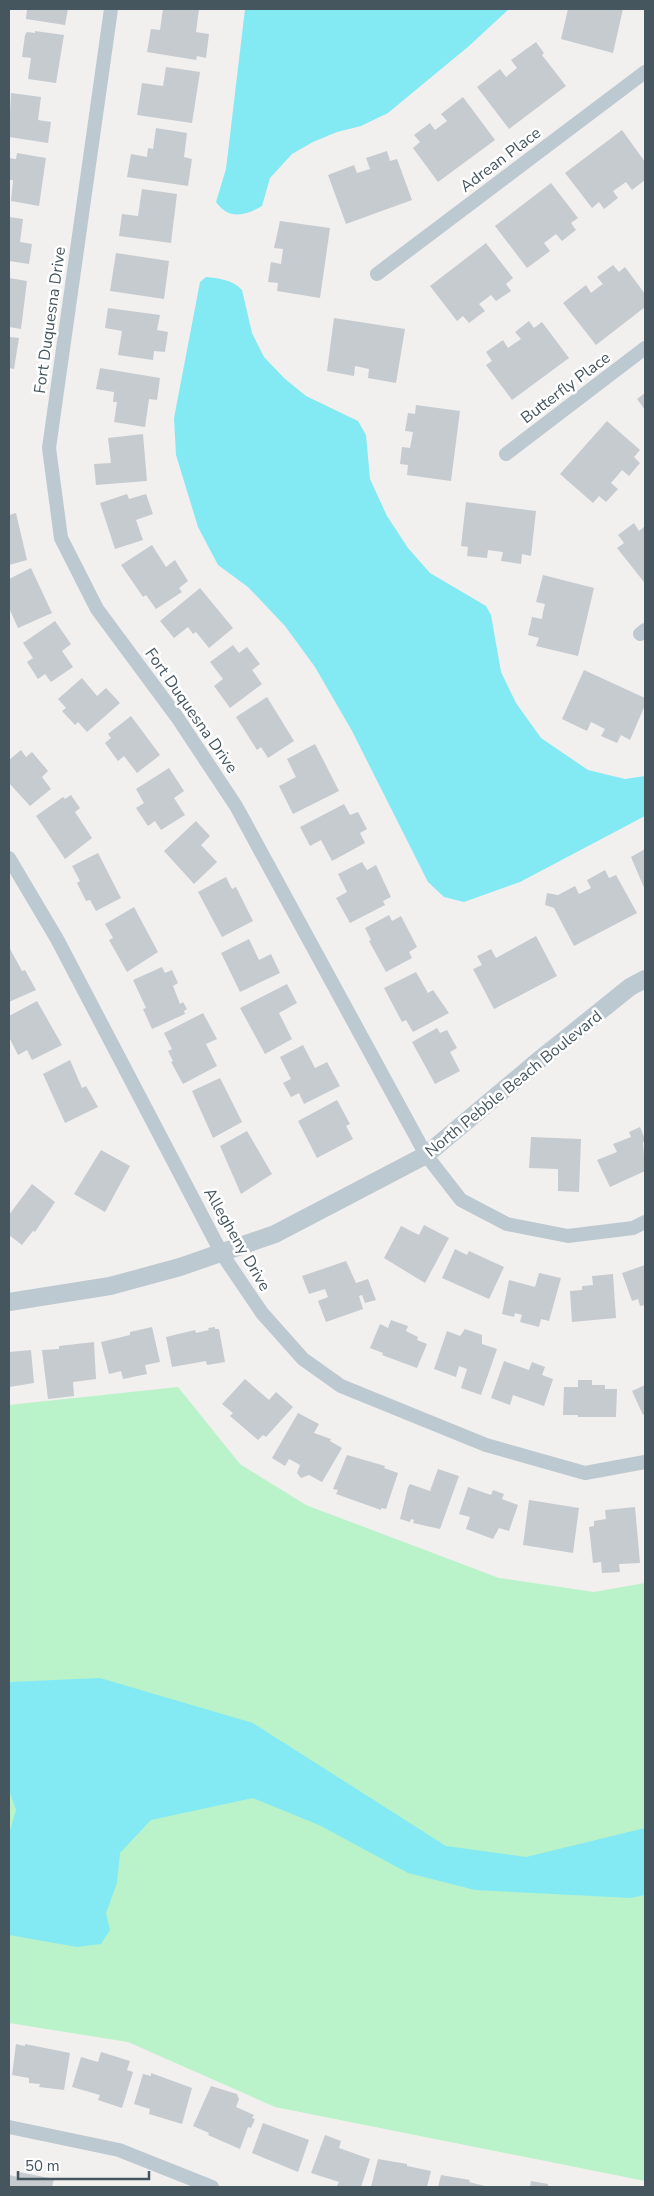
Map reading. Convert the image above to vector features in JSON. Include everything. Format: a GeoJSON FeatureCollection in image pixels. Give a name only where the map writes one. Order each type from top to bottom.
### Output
{"type":"FeatureCollection","features":[{"type":"Feature","properties":{"kind":"street","name":"Fort Duquesna Drive"},"geometry":{"type":"LineString","coordinates":[[111,9],[49,448],[60,538],[97,609],[177,717],[236,806],[426,1155],[461,1200],[507,1224],[568,1236],[633,1228],[645,1222]]}},
{"type":"Feature","properties":{"kind":"street","name":"Adrean Place"},"geometry":{"type":"LineString","coordinates":[[377,274],[645,72]]}},
{"type":"Feature","properties":{"kind":"street","name":"Butterfly Place"},"geometry":{"type":"LineString","coordinates":[[506,454],[645,348]]}},
{"type":"Feature","properties":{"kind":"street","name":"Allegheny Drive"},"geometry":{"type":"LineString","coordinates":[[9,858],[57,939],[222,1254],[262,1313],[285,1340],[320,1373],[341,1386],[486,1445],[585,1473],[645,1462]]}},
{"type":"Feature","properties":{"kind":"street","name":"North Pebble Beach Boulevard"},"geometry":{"type":"LineString","coordinates":[[9,1302],[110,1286],[222,1254],[275,1234],[426,1155],[630,987],[645,979]]}},
{"type":"Feature","properties":{"kind":"street"},"geometry":{"type":"LineString","coordinates":[[9,2128],[119,2150],[212,2187]]}},
{"type":"Feature","properties":{"kind":"green space"},"geometry":{"type":"Polygon","coordinates":[[[178,1387],[240,1464],[306,1505],[499,1578],[594,1592],[645,1583],[645,2181],[275,2107],[128,2042],[9,2023],[9,1405],[178,1387]]]}},
{"type":"Feature","properties":{"kind":"water"},"geometry":{"type":"Polygon","coordinates":[[[245,9],[509,9],[469,46],[388,113],[361,126],[337,132],[313,142],[292,154],[270,178],[262,206],[243,214],[232,214],[226,212],[216,202],[226,169],[245,9]]]}},
{"type":"Feature","properties":{"kind":"water"},"geometry":{"type":"Polygon","coordinates":[[[206,277],[230,282],[242,290],[252,333],[264,357],[284,378],[306,396],[358,421],[366,435],[370,479],[387,516],[408,548],[430,573],[486,606],[491,615],[501,672],[516,703],[541,738],[588,770],[625,779],[645,776],[645,816],[520,882],[464,902],[444,897],[428,882],[352,731],[315,667],[285,626],[248,587],[218,565],[198,527],[176,455],[174,418],[200,282],[206,277]]]}},
{"type":"Feature","properties":{"kind":"water"},"geometry":{"type":"Polygon","coordinates":[[[100,1678],[253,1723],[446,1846],[526,1857],[645,1828],[645,1895],[631,1898],[475,1890],[408,1873],[319,1825],[253,1798],[151,1820],[120,1853],[117,1883],[106,1913],[110,1930],[101,1944],[77,1947],[9,1935],[9,1834],[16,1810],[9,1790],[9,1682],[100,1678]]]}},
{"type":"Feature","properties":{"kind":"building"},"geometry":{"type":"Polygon","coordinates":[[[27,9],[68,9],[65,25],[26,19],[27,9]]]}},
{"type":"Feature","properties":{"kind":"building"},"geometry":{"type":"Polygon","coordinates":[[[163,9],[199,9],[196,32],[209,34],[206,58],[197,56],[196,60],[147,52],[151,29],[160,30],[163,9]]]}},
{"type":"Feature","properties":{"kind":"building"},"geometry":{"type":"Polygon","coordinates":[[[568,9],[623,9],[613,53],[561,39],[568,9]]]}},
{"type":"Feature","properties":{"kind":"building"},"geometry":{"type":"Polygon","coordinates":[[[35,31],[64,35],[56,83],[28,79],[31,58],[22,57],[25,35],[27,32],[35,33],[35,31]]]}},
{"type":"Feature","properties":{"kind":"building"},"geometry":{"type":"Polygon","coordinates":[[[536,42],[544,53],[542,55],[566,86],[509,129],[477,87],[500,69],[506,77],[517,68],[511,60],[536,42]]]}},
{"type":"Feature","properties":{"kind":"building"},"geometry":{"type":"Polygon","coordinates":[[[166,67],[200,72],[192,123],[137,115],[142,83],[163,86],[166,67]]]}},
{"type":"Feature","properties":{"kind":"building"},"geometry":{"type":"Polygon","coordinates":[[[11,93],[41,97],[38,120],[51,122],[48,143],[9,137],[11,93]]]}},
{"type":"Feature","properties":{"kind":"building"},"geometry":{"type":"Polygon","coordinates":[[[463,97],[495,140],[438,182],[413,148],[420,142],[414,135],[430,123],[435,130],[447,121],[441,114],[463,97]]]}},
{"type":"Feature","properties":{"kind":"building"},"geometry":{"type":"Polygon","coordinates":[[[156,128],[187,133],[184,157],[192,159],[188,186],[127,177],[131,154],[147,157],[148,148],[153,149],[156,128]]]}},
{"type":"Feature","properties":{"kind":"building"},"geometry":{"type":"Polygon","coordinates":[[[622,130],[645,162],[645,180],[632,190],[626,182],[613,191],[618,198],[604,209],[599,202],[592,208],[565,173],[622,130]]]}},
{"type":"Feature","properties":{"kind":"building"},"geometry":{"type":"Polygon","coordinates":[[[387,151],[390,161],[397,159],[412,200],[346,224],[328,175],[354,165],[357,173],[370,169],[366,158],[387,151]]]}},
{"type":"Feature","properties":{"kind":"building"},"geometry":{"type":"Polygon","coordinates":[[[17,153],[46,158],[39,206],[11,201],[13,180],[9,180],[9,158],[16,159],[17,153]]]}},
{"type":"Feature","properties":{"kind":"building"},"geometry":{"type":"Polygon","coordinates":[[[551,183],[578,218],[571,223],[576,230],[562,241],[556,234],[544,243],[550,251],[527,268],[495,226],[551,183]]]}},
{"type":"Feature","properties":{"kind":"building"},"geometry":{"type":"Polygon","coordinates":[[[142,189],[177,194],[171,243],[119,236],[122,214],[138,216],[142,189]]]}},
{"type":"Feature","properties":{"kind":"building"},"geometry":{"type":"Polygon","coordinates":[[[9,217],[23,219],[20,242],[32,244],[29,264],[9,261],[9,217]]]}},
{"type":"Feature","properties":{"kind":"building"},"geometry":{"type":"Polygon","coordinates":[[[280,221],[330,228],[320,298],[277,291],[278,283],[268,282],[271,262],[281,264],[283,249],[274,248],[280,221]]]}},
{"type":"Feature","properties":{"kind":"building"},"geometry":{"type":"Polygon","coordinates":[[[486,243],[513,278],[506,284],[511,291],[496,301],[491,295],[479,304],[485,311],[469,323],[463,316],[457,321],[430,286],[486,243]]]}},
{"type":"Feature","properties":{"kind":"building"},"geometry":{"type":"Polygon","coordinates":[[[116,253],[169,261],[164,299],[110,291],[116,253]]]}},
{"type":"Feature","properties":{"kind":"building"},"geometry":{"type":"Polygon","coordinates":[[[613,265],[619,272],[625,267],[645,294],[645,307],[596,345],[563,303],[586,285],[591,293],[603,284],[597,277],[613,265]]]}},
{"type":"Feature","properties":{"kind":"building"},"geometry":{"type":"Polygon","coordinates":[[[9,278],[27,281],[21,329],[9,327],[9,278]]]}},
{"type":"Feature","properties":{"kind":"building"},"geometry":{"type":"Polygon","coordinates":[[[108,308],[160,315],[157,330],[168,332],[165,352],[154,351],[153,360],[118,355],[122,331],[105,328],[108,308]]]}},
{"type":"Feature","properties":{"kind":"building"},"geometry":{"type":"Polygon","coordinates":[[[334,318],[405,329],[396,383],[368,378],[369,369],[355,366],[354,376],[327,371],[334,318]]]}},
{"type":"Feature","properties":{"kind":"building"},"geometry":{"type":"Polygon","coordinates":[[[529,321],[534,328],[542,322],[569,358],[512,400],[486,365],[492,361],[486,352],[503,340],[508,348],[521,339],[515,332],[529,321]]]}},
{"type":"Feature","properties":{"kind":"building"},"geometry":{"type":"Polygon","coordinates":[[[9,337],[19,338],[14,369],[9,368],[9,337]]]}},
{"type":"Feature","properties":{"kind":"building"},"geometry":{"type":"Polygon","coordinates":[[[100,368],[160,378],[157,400],[149,399],[145,427],[114,422],[117,402],[113,402],[114,392],[96,389],[100,368]]]}},
{"type":"Feature","properties":{"kind":"building"},"geometry":{"type":"Polygon","coordinates":[[[645,393],[645,410],[637,399],[645,393]]]}},
{"type":"Feature","properties":{"kind":"building"},"geometry":{"type":"Polygon","coordinates":[[[416,405],[460,411],[451,481],[407,475],[408,465],[400,464],[402,447],[410,448],[413,432],[405,431],[408,413],[415,414],[416,405]]]}},
{"type":"Feature","properties":{"kind":"building"},"geometry":{"type":"Polygon","coordinates":[[[607,421],[640,450],[634,457],[640,463],[629,476],[622,470],[611,483],[618,489],[606,502],[599,496],[593,503],[560,474],[607,421]]]}},
{"type":"Feature","properties":{"kind":"building"},"geometry":{"type":"Polygon","coordinates":[[[143,434],[147,481],[96,485],[94,464],[111,463],[108,438],[143,434]]]}},
{"type":"Feature","properties":{"kind":"building"},"geometry":{"type":"Polygon","coordinates":[[[127,494],[129,499],[146,494],[153,514],[136,520],[143,540],[115,549],[100,503],[127,494]]]}},
{"type":"Feature","properties":{"kind":"building"},"geometry":{"type":"Polygon","coordinates":[[[466,502],[536,511],[531,556],[522,554],[521,564],[501,561],[503,552],[488,550],[487,558],[467,556],[468,547],[461,546],[466,502]]]}},
{"type":"Feature","properties":{"kind":"building"},"geometry":{"type":"Polygon","coordinates":[[[16,513],[27,560],[9,565],[9,515],[16,513]]]}},
{"type":"Feature","properties":{"kind":"building"},"geometry":{"type":"Polygon","coordinates":[[[634,523],[639,531],[645,526],[644,582],[617,548],[624,543],[618,535],[634,523]]]}},
{"type":"Feature","properties":{"kind":"building"},"geometry":{"type":"Polygon","coordinates":[[[152,545],[166,567],[175,560],[188,581],[179,588],[182,592],[156,609],[146,595],[143,597],[121,565],[152,545]]]}},
{"type":"Feature","properties":{"kind":"building"},"geometry":{"type":"Polygon","coordinates":[[[31,568],[52,613],[18,628],[9,608],[9,579],[31,568]]]}},
{"type":"Feature","properties":{"kind":"building"},"geometry":{"type":"Polygon","coordinates":[[[543,575],[594,588],[578,656],[536,646],[539,638],[528,635],[532,617],[542,619],[545,604],[536,602],[543,575]]]}},
{"type":"Feature","properties":{"kind":"building"},"geometry":{"type":"Polygon","coordinates":[[[200,588],[233,628],[209,648],[196,632],[193,634],[188,627],[174,638],[160,621],[200,588]]]}},
{"type":"Feature","properties":{"kind":"building"},"geometry":{"type":"Polygon","coordinates":[[[55,621],[71,644],[62,651],[73,667],[51,682],[45,674],[38,679],[27,662],[33,658],[23,643],[55,621]]]}},
{"type":"Feature","properties":{"kind":"building"},"geometry":{"type":"Polygon","coordinates":[[[233,645],[239,653],[247,647],[260,664],[252,670],[262,684],[230,708],[214,686],[223,679],[210,662],[233,645]]]}},
{"type":"Feature","properties":{"kind":"building"},"geometry":{"type":"Polygon","coordinates":[[[584,670],[645,698],[645,705],[630,740],[621,735],[617,743],[601,736],[605,729],[591,722],[587,731],[562,719],[584,670]]]}},
{"type":"Feature","properties":{"kind":"building"},"geometry":{"type":"Polygon","coordinates":[[[82,678],[97,696],[106,688],[120,703],[87,732],[78,722],[75,725],[62,711],[66,708],[58,699],[82,678]]]}},
{"type":"Feature","properties":{"kind":"building"},"geometry":{"type":"Polygon","coordinates":[[[267,697],[294,741],[268,758],[261,747],[257,750],[236,717],[267,697]]]}},
{"type":"Feature","properties":{"kind":"building"},"geometry":{"type":"Polygon","coordinates":[[[131,716],[160,755],[137,773],[124,756],[118,761],[105,743],[111,738],[108,734],[131,716]]]}},
{"type":"Feature","properties":{"kind":"building"},"geometry":{"type":"Polygon","coordinates":[[[315,744],[339,791],[293,814],[279,786],[296,777],[287,759],[315,744]]]}},
{"type":"Feature","properties":{"kind":"building"},"geometry":{"type":"Polygon","coordinates":[[[21,750],[26,757],[32,752],[48,771],[42,777],[51,789],[30,806],[9,783],[9,760],[21,750]]]}},
{"type":"Feature","properties":{"kind":"building"},"geometry":{"type":"Polygon","coordinates":[[[169,768],[184,791],[174,798],[185,815],[161,830],[155,821],[148,826],[136,808],[144,803],[136,789],[169,768]]]}},
{"type":"Feature","properties":{"kind":"building"},"geometry":{"type":"Polygon","coordinates":[[[71,795],[80,808],[75,812],[92,838],[65,859],[36,816],[63,797],[65,799],[71,795]]]}},
{"type":"Feature","properties":{"kind":"building"},"geometry":{"type":"Polygon","coordinates":[[[344,804],[350,815],[358,812],[367,829],[360,833],[365,843],[332,861],[321,840],[310,846],[300,827],[344,804]]]}},
{"type":"Feature","properties":{"kind":"building"},"geometry":{"type":"Polygon","coordinates":[[[196,821],[210,836],[201,845],[217,862],[194,884],[164,851],[196,821]]]}},
{"type":"Feature","properties":{"kind":"building"},"geometry":{"type":"Polygon","coordinates":[[[645,849],[645,890],[631,857],[645,849]]]}},
{"type":"Feature","properties":{"kind":"building"},"geometry":{"type":"Polygon","coordinates":[[[98,853],[121,898],[96,911],[90,900],[86,901],[77,883],[80,881],[72,866],[98,853]]]}},
{"type":"Feature","properties":{"kind":"building"},"geometry":{"type":"Polygon","coordinates":[[[362,862],[367,870],[376,865],[391,897],[383,901],[385,905],[350,923],[336,898],[347,892],[338,874],[362,862]]]}},
{"type":"Feature","properties":{"kind":"building"},"geometry":{"type":"Polygon","coordinates":[[[605,870],[609,878],[616,875],[637,913],[574,946],[554,908],[545,905],[547,893],[558,895],[575,886],[579,894],[591,888],[587,880],[605,870]]]}},
{"type":"Feature","properties":{"kind":"building"},"geometry":{"type":"Polygon","coordinates":[[[226,877],[232,889],[236,887],[253,921],[222,937],[198,892],[226,877]]]}},
{"type":"Feature","properties":{"kind":"building"},"geometry":{"type":"Polygon","coordinates":[[[134,907],[158,952],[127,972],[109,940],[113,938],[105,924],[134,907]]]}},
{"type":"Feature","properties":{"kind":"building"},"geometry":{"type":"Polygon","coordinates":[[[389,915],[392,921],[401,916],[417,947],[409,952],[412,958],[386,972],[369,941],[371,940],[365,928],[389,915]]]}},
{"type":"Feature","properties":{"kind":"building"},"geometry":{"type":"Polygon","coordinates":[[[536,936],[557,976],[494,1009],[473,969],[482,965],[477,956],[491,949],[496,958],[536,936]]]}},
{"type":"Feature","properties":{"kind":"building"},"geometry":{"type":"Polygon","coordinates":[[[249,939],[259,960],[271,954],[280,973],[240,992],[221,953],[249,939]]]}},
{"type":"Feature","properties":{"kind":"building"},"geometry":{"type":"Polygon","coordinates":[[[9,947],[22,971],[25,970],[36,990],[9,1002],[9,947]]]}},
{"type":"Feature","properties":{"kind":"building"},"geometry":{"type":"Polygon","coordinates":[[[162,967],[165,973],[172,970],[178,983],[173,986],[180,1004],[183,1002],[187,1009],[184,1011],[185,1014],[152,1029],[143,1009],[146,1008],[133,980],[162,967]]]}},
{"type":"Feature","properties":{"kind":"building"},"geometry":{"type":"Polygon","coordinates":[[[416,972],[428,993],[433,990],[449,1013],[413,1032],[406,1020],[402,1022],[384,988],[416,972]]]}},
{"type":"Feature","properties":{"kind":"building"},"geometry":{"type":"Polygon","coordinates":[[[287,984],[297,1003],[279,1013],[292,1039],[265,1054],[240,1008],[287,984]]]}},
{"type":"Feature","properties":{"kind":"building"},"geometry":{"type":"Polygon","coordinates":[[[37,1001],[62,1045],[32,1060],[27,1050],[18,1055],[9,1037],[9,1016],[37,1001]]]}},
{"type":"Feature","properties":{"kind":"building"},"geometry":{"type":"Polygon","coordinates":[[[203,1013],[217,1039],[206,1044],[217,1066],[183,1084],[171,1062],[173,1061],[168,1051],[172,1049],[164,1033],[203,1013]]]}},
{"type":"Feature","properties":{"kind":"building"},"geometry":{"type":"Polygon","coordinates":[[[437,1028],[440,1033],[447,1030],[457,1048],[450,1052],[460,1071],[435,1084],[412,1042],[437,1028]]]}},
{"type":"Feature","properties":{"kind":"building"},"geometry":{"type":"Polygon","coordinates":[[[303,1045],[315,1068],[327,1062],[340,1086],[304,1104],[299,1093],[291,1097],[283,1083],[291,1079],[280,1057],[303,1045]]]}},
{"type":"Feature","properties":{"kind":"building"},"geometry":{"type":"Polygon","coordinates":[[[70,1060],[82,1088],[86,1086],[98,1107],[65,1123],[43,1074],[70,1060]]]}},
{"type":"Feature","properties":{"kind":"building"},"geometry":{"type":"Polygon","coordinates":[[[220,1078],[242,1122],[213,1138],[192,1091],[220,1078]]]}},
{"type":"Feature","properties":{"kind":"building"},"geometry":{"type":"Polygon","coordinates":[[[337,1100],[350,1124],[346,1126],[353,1139],[317,1158],[298,1121],[337,1100]]]}},
{"type":"Feature","properties":{"kind":"building"},"geometry":{"type":"Polygon","coordinates":[[[640,1127],[645,1139],[643,1143],[645,1171],[610,1187],[597,1160],[617,1152],[613,1144],[631,1137],[629,1132],[640,1127]]]}},
{"type":"Feature","properties":{"kind":"building"},"geometry":{"type":"Polygon","coordinates":[[[247,1131],[272,1174],[241,1194],[220,1146],[247,1131]]]}},
{"type":"Feature","properties":{"kind":"building"},"geometry":{"type":"Polygon","coordinates":[[[531,1137],[581,1139],[579,1192],[558,1191],[558,1169],[529,1168],[531,1137]]]}},
{"type":"Feature","properties":{"kind":"building"},"geometry":{"type":"Polygon","coordinates":[[[101,1150],[130,1166],[105,1212],[74,1194],[101,1150]]]}},
{"type":"Feature","properties":{"kind":"building"},"geometry":{"type":"Polygon","coordinates":[[[32,1184],[55,1202],[35,1232],[33,1231],[22,1245],[9,1235],[9,1215],[32,1184]]]}},
{"type":"Feature","properties":{"kind":"building"},"geometry":{"type":"Polygon","coordinates":[[[424,1225],[449,1238],[425,1283],[384,1258],[401,1226],[419,1235],[424,1225]]]}},
{"type":"Feature","properties":{"kind":"building"},"geometry":{"type":"Polygon","coordinates":[[[455,1249],[467,1255],[469,1251],[504,1267],[489,1299],[442,1278],[455,1249]]]}},
{"type":"Feature","properties":{"kind":"building"},"geometry":{"type":"Polygon","coordinates":[[[346,1261],[356,1283],[368,1279],[376,1300],[365,1303],[362,1295],[359,1296],[363,1309],[326,1322],[318,1301],[328,1297],[325,1289],[309,1294],[302,1276],[346,1261]]]}},
{"type":"Feature","properties":{"kind":"building"},"geometry":{"type":"Polygon","coordinates":[[[645,1265],[645,1305],[640,1306],[638,1299],[632,1301],[622,1273],[645,1265]]]}},
{"type":"Feature","properties":{"kind":"building"},"geometry":{"type":"Polygon","coordinates":[[[539,1273],[561,1278],[549,1321],[541,1319],[539,1327],[520,1322],[522,1315],[515,1313],[514,1317],[502,1314],[509,1280],[535,1287],[539,1273]]]}},
{"type":"Feature","properties":{"kind":"building"},"geometry":{"type":"Polygon","coordinates":[[[613,1274],[616,1318],[572,1322],[570,1291],[582,1290],[582,1286],[593,1285],[592,1276],[613,1274]]]}},
{"type":"Feature","properties":{"kind":"building"},"geometry":{"type":"Polygon","coordinates":[[[391,1320],[408,1326],[406,1331],[418,1337],[417,1340],[427,1344],[417,1368],[382,1355],[383,1353],[370,1348],[380,1324],[388,1328],[391,1320]]]}},
{"type":"Feature","properties":{"kind":"building"},"geometry":{"type":"Polygon","coordinates":[[[152,1327],[160,1362],[145,1365],[147,1374],[123,1379],[121,1371],[109,1374],[101,1342],[152,1327]]]}},
{"type":"Feature","properties":{"kind":"building"},"geometry":{"type":"Polygon","coordinates":[[[215,1327],[215,1329],[219,1329],[225,1362],[207,1365],[206,1361],[172,1367],[166,1337],[195,1330],[196,1333],[215,1327]]]}},
{"type":"Feature","properties":{"kind":"building"},"geometry":{"type":"Polygon","coordinates":[[[465,1329],[482,1335],[482,1344],[497,1349],[481,1395],[461,1388],[467,1369],[459,1366],[456,1377],[434,1369],[447,1331],[460,1336],[465,1329]]]}},
{"type":"Feature","properties":{"kind":"building"},"geometry":{"type":"Polygon","coordinates":[[[94,1342],[96,1379],[73,1382],[74,1396],[48,1399],[42,1350],[59,1349],[59,1346],[94,1342]]]}},
{"type":"Feature","properties":{"kind":"building"},"geometry":{"type":"Polygon","coordinates":[[[31,1350],[34,1383],[9,1387],[9,1352],[31,1350]]]}},
{"type":"Feature","properties":{"kind":"building"},"geometry":{"type":"Polygon","coordinates":[[[504,1361],[529,1370],[532,1362],[545,1367],[542,1375],[553,1379],[544,1406],[513,1395],[510,1405],[491,1398],[504,1361]]]}},
{"type":"Feature","properties":{"kind":"building"},"geometry":{"type":"Polygon","coordinates":[[[245,1379],[269,1400],[276,1392],[293,1407],[266,1437],[263,1435],[258,1440],[230,1416],[233,1413],[222,1404],[245,1379]]]}},
{"type":"Feature","properties":{"kind":"building"},"geometry":{"type":"Polygon","coordinates":[[[578,1380],[592,1380],[592,1385],[605,1385],[605,1389],[617,1389],[616,1417],[563,1415],[564,1387],[578,1387],[578,1380]]]}},
{"type":"Feature","properties":{"kind":"building"},"geometry":{"type":"Polygon","coordinates":[[[645,1385],[645,1414],[643,1415],[632,1391],[645,1385]]]}},
{"type":"Feature","properties":{"kind":"building"},"geometry":{"type":"Polygon","coordinates":[[[298,1413],[319,1424],[314,1433],[331,1439],[330,1441],[342,1448],[322,1482],[309,1475],[301,1478],[297,1473],[300,1465],[289,1459],[285,1466],[272,1458],[298,1413]]]}},
{"type":"Feature","properties":{"kind":"building"},"geometry":{"type":"Polygon","coordinates":[[[347,1455],[385,1466],[384,1468],[398,1473],[386,1509],[381,1508],[381,1510],[336,1494],[338,1490],[333,1489],[347,1455]]]}},
{"type":"Feature","properties":{"kind":"building"},"geometry":{"type":"Polygon","coordinates":[[[438,1469],[459,1476],[440,1529],[413,1523],[414,1520],[411,1519],[410,1522],[400,1519],[410,1484],[430,1491],[438,1469]]]}},
{"type":"Feature","properties":{"kind":"building"},"geometry":{"type":"Polygon","coordinates":[[[468,1487],[491,1495],[493,1490],[504,1494],[502,1499],[518,1505],[509,1531],[499,1528],[493,1539],[466,1529],[470,1517],[459,1514],[468,1487]]]}},
{"type":"Feature","properties":{"kind":"building"},"geometry":{"type":"Polygon","coordinates":[[[529,1500],[579,1508],[573,1553],[523,1545],[529,1500]]]}},
{"type":"Feature","properties":{"kind":"building"},"geometry":{"type":"Polygon","coordinates":[[[635,1507],[640,1563],[619,1564],[620,1572],[602,1573],[601,1562],[593,1563],[589,1527],[594,1526],[594,1521],[606,1519],[605,1510],[635,1507]]]}},
{"type":"Feature","properties":{"kind":"building"},"geometry":{"type":"Polygon","coordinates":[[[16,2044],[70,2053],[64,2090],[39,2087],[40,2084],[29,2083],[29,2078],[12,2075],[16,2044]]]}},
{"type":"Feature","properties":{"kind":"building"},"geometry":{"type":"Polygon","coordinates":[[[101,2052],[130,2061],[127,2070],[133,2072],[122,2108],[98,2100],[100,2095],[72,2087],[81,2057],[98,2062],[101,2052]]]}},
{"type":"Feature","properties":{"kind":"building"},"geometry":{"type":"Polygon","coordinates":[[[151,2073],[192,2088],[182,2124],[149,2114],[150,2109],[134,2104],[143,2074],[151,2076],[151,2073]]]}},
{"type":"Feature","properties":{"kind":"building"},"geometry":{"type":"Polygon","coordinates":[[[211,2086],[237,2094],[239,2099],[236,2107],[254,2115],[252,2118],[255,2119],[251,2128],[248,2127],[240,2149],[193,2126],[211,2086]]]}},
{"type":"Feature","properties":{"kind":"building"},"geometry":{"type":"Polygon","coordinates":[[[263,2123],[309,2140],[298,2172],[252,2153],[263,2123]]]}},
{"type":"Feature","properties":{"kind":"building"},"geometry":{"type":"Polygon","coordinates":[[[325,2135],[341,2141],[339,2148],[370,2159],[361,2187],[340,2187],[337,2186],[339,2182],[311,2173],[325,2135]]]}},
{"type":"Feature","properties":{"kind":"building"},"geometry":{"type":"Polygon","coordinates":[[[378,2159],[407,2164],[407,2166],[431,2171],[427,2187],[371,2187],[378,2159]]]}},
{"type":"Feature","properties":{"kind":"building"},"geometry":{"type":"Polygon","coordinates":[[[19,2172],[54,2179],[52,2187],[9,2187],[9,2175],[18,2177],[19,2172]]]}},
{"type":"Feature","properties":{"kind":"building"},"geometry":{"type":"Polygon","coordinates":[[[441,2175],[470,2180],[469,2182],[489,2187],[438,2187],[441,2175]]]}},
{"type":"Feature","properties":{"kind":"building"},"geometry":{"type":"Polygon","coordinates":[[[531,2181],[548,2184],[548,2187],[530,2187],[531,2181]]]}}]}
